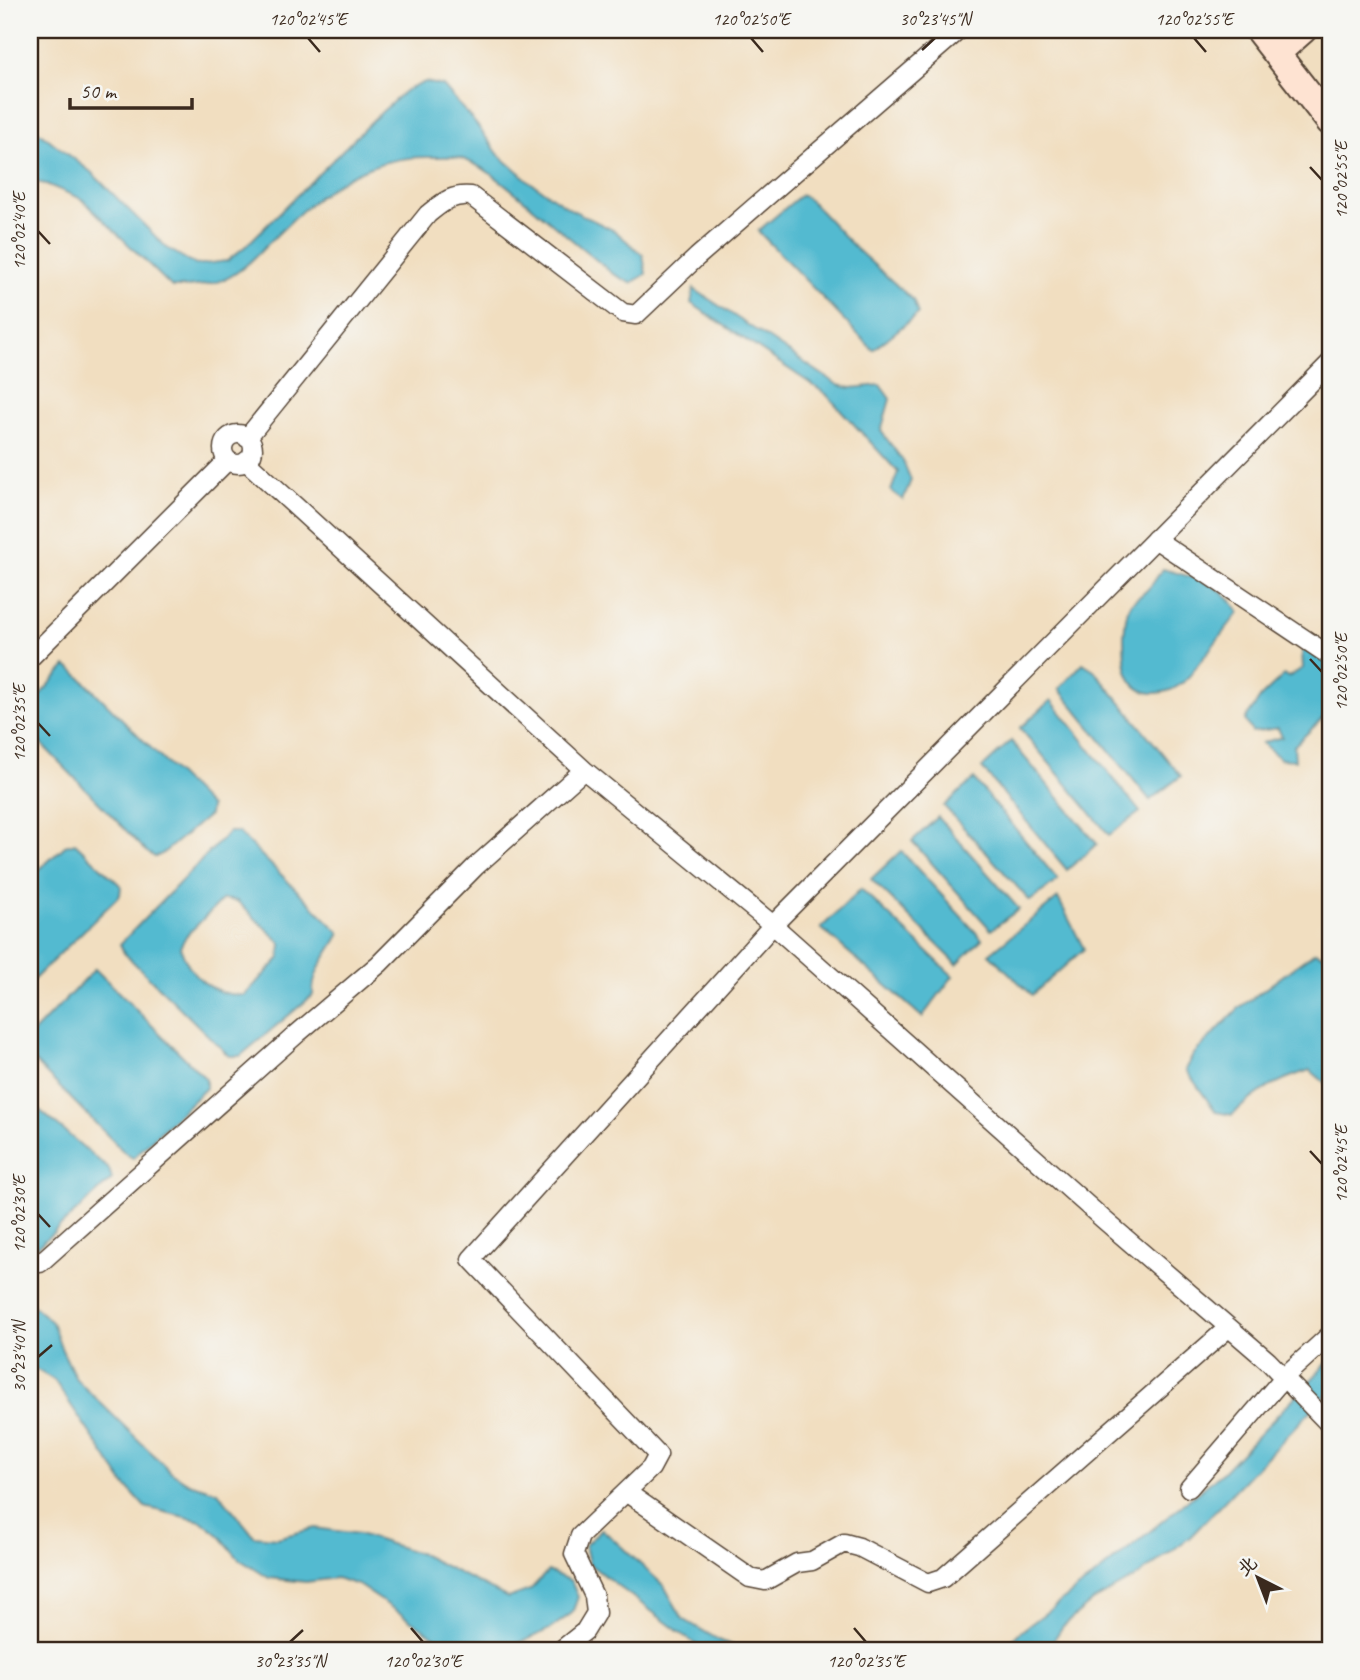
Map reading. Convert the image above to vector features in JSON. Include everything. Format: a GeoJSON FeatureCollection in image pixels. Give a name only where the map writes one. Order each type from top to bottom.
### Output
{"type":"FeatureCollection","features":[{"type":"Feature","properties":{"kind":"street"},"geometry":{"type":"LineString","coordinates":[[247,438],[428,214],[444,200],[457,195],[471,196],[624,313],[636,315],[697,257],[959,30]]}},
{"type":"Feature","properties":{"kind":"street"},"geometry":{"type":"LineString","coordinates":[[1258,30],[1330,122]]}},
{"type":"Feature","properties":{"kind":"street"},"geometry":{"type":"LineString","coordinates":[[1276,52],[1303,30]]}},
{"type":"Feature","properties":{"kind":"street"},"geometry":{"type":"LineString","coordinates":[[561,1650],[584,1631],[596,1612],[594,1596],[574,1554],[580,1536],[652,1468],[658,1455],[471,1259],[773,925],[1330,363]]}},
{"type":"Feature","properties":{"kind":"street"},"geometry":{"type":"LineString","coordinates":[[30,658],[237,460],[253,449],[247,438],[237,434],[228,438],[223,451],[237,460],[583,770],[773,925],[1289,1382],[1330,1425]]}},
{"type":"Feature","properties":{"kind":"street"},"geometry":{"type":"LineString","coordinates":[[1155,539],[1330,656]]}},
{"type":"Feature","properties":{"kind":"street"},"geometry":{"type":"LineString","coordinates":[[30,1262],[40,1263],[379,964],[476,866],[583,770]]}},
{"type":"Feature","properties":{"kind":"street"},"geometry":{"type":"LineString","coordinates":[[626,1492],[750,1578],[765,1581],[797,1563],[811,1562],[844,1543],[859,1547],[928,1583],[943,1578],[1228,1328]]}},
{"type":"Feature","properties":{"kind":"street"},"geometry":{"type":"LineString","coordinates":[[1189,1488],[1330,1335]]}},
{"type":"Feature","properties":{"kind":"water"},"geometry":{"type":"Polygon","coordinates":[[[425,82],[443,86],[499,155],[530,182],[570,209],[615,231],[643,255],[646,274],[631,283],[613,274],[500,180],[457,157],[389,161],[351,176],[317,198],[236,273],[211,284],[193,286],[172,287],[82,199],[46,184],[30,181],[30,125],[91,172],[167,248],[196,265],[227,261],[247,245],[374,119],[405,91],[425,82]]]}},
{"type":"Feature","properties":{"kind":"water"},"geometry":{"type":"Polygon","coordinates":[[[801,195],[811,201],[853,246],[913,300],[918,314],[873,350],[758,231],[801,195]]]}},
{"type":"Feature","properties":{"kind":"water"},"geometry":{"type":"Polygon","coordinates":[[[694,289],[838,385],[851,388],[880,385],[890,399],[881,431],[903,461],[911,480],[903,500],[891,491],[898,472],[826,394],[691,303],[694,289]]]}},
{"type":"Feature","properties":{"kind":"water"},"geometry":{"type":"Polygon","coordinates":[[[1163,569],[1216,588],[1225,594],[1239,612],[1186,680],[1170,690],[1152,693],[1143,691],[1131,680],[1124,655],[1125,625],[1130,605],[1148,589],[1163,569]]]}},
{"type":"Feature","properties":{"kind":"water"},"geometry":{"type":"Polygon","coordinates":[[[1302,650],[1321,655],[1330,666],[1330,711],[1294,746],[1295,760],[1281,759],[1262,743],[1282,737],[1278,728],[1252,732],[1245,720],[1261,697],[1284,675],[1288,677],[1303,668],[1302,650]]]}},
{"type":"Feature","properties":{"kind":"water"},"geometry":{"type":"Polygon","coordinates":[[[1083,663],[1094,670],[1181,776],[1150,800],[1059,689],[1083,663]]]}},
{"type":"Feature","properties":{"kind":"water"},"geometry":{"type":"Polygon","coordinates":[[[66,666],[210,807],[209,815],[162,854],[155,857],[147,852],[30,732],[30,706],[66,666]]]}},
{"type":"Feature","properties":{"kind":"water"},"geometry":{"type":"Polygon","coordinates":[[[1051,700],[1140,812],[1109,835],[1020,728],[1051,700]]]}},
{"type":"Feature","properties":{"kind":"water"},"geometry":{"type":"Polygon","coordinates":[[[1011,741],[1097,844],[1067,870],[982,768],[1011,741]]]}},
{"type":"Feature","properties":{"kind":"water"},"geometry":{"type":"Polygon","coordinates":[[[974,779],[1058,880],[1030,901],[944,806],[974,779]]]}},
{"type":"Feature","properties":{"kind":"water"},"geometry":{"type":"Polygon","coordinates":[[[938,817],[1019,909],[991,930],[912,841],[938,817]]]}},
{"type":"Feature","properties":{"kind":"water"},"geometry":{"type":"Polygon","coordinates":[[[229,832],[238,832],[340,933],[318,970],[313,995],[240,1056],[229,1056],[124,953],[120,944],[229,832]],[[223,899],[186,936],[180,947],[190,967],[204,983],[223,992],[245,995],[280,958],[281,943],[237,901],[223,899]]]}},
{"type":"Feature","properties":{"kind":"water"},"geometry":{"type":"Polygon","coordinates":[[[75,843],[121,886],[120,895],[30,983],[30,878],[65,846],[75,843]]]}},
{"type":"Feature","properties":{"kind":"water"},"geometry":{"type":"Polygon","coordinates":[[[901,851],[982,939],[957,964],[871,879],[901,851]]]}},
{"type":"Feature","properties":{"kind":"water"},"geometry":{"type":"Polygon","coordinates":[[[861,889],[953,976],[922,1017],[821,928],[861,889]]]}},
{"type":"Feature","properties":{"kind":"water"},"geometry":{"type":"Polygon","coordinates":[[[1058,898],[1084,949],[1032,995],[989,954],[1058,898]]]}},
{"type":"Feature","properties":{"kind":"water"},"geometry":{"type":"Polygon","coordinates":[[[1315,952],[1330,958],[1330,1087],[1310,1070],[1268,1088],[1232,1115],[1216,1112],[1186,1070],[1193,1055],[1239,1008],[1315,952]]]}},
{"type":"Feature","properties":{"kind":"water"},"geometry":{"type":"Polygon","coordinates":[[[95,969],[206,1079],[206,1088],[133,1158],[30,1057],[30,1036],[95,969]]]}},
{"type":"Feature","properties":{"kind":"water"},"geometry":{"type":"Polygon","coordinates":[[[30,1102],[109,1169],[112,1179],[35,1249],[30,1247],[30,1102]]]}},
{"type":"Feature","properties":{"kind":"water"},"geometry":{"type":"Polygon","coordinates":[[[30,1303],[52,1322],[76,1379],[170,1471],[189,1483],[218,1492],[254,1536],[277,1538],[315,1528],[359,1534],[421,1554],[508,1598],[530,1590],[548,1571],[571,1581],[578,1597],[572,1613],[550,1629],[515,1645],[491,1650],[455,1650],[358,1585],[336,1578],[306,1582],[269,1578],[239,1559],[220,1536],[201,1521],[145,1507],[125,1485],[54,1380],[30,1366],[30,1303]]]}},
{"type":"Feature","properties":{"kind":"water"},"geometry":{"type":"Polygon","coordinates":[[[1330,1360],[1330,1391],[1190,1537],[1141,1574],[1093,1601],[1063,1626],[1047,1650],[1002,1650],[1019,1633],[1096,1575],[1223,1472],[1330,1360]]]}},
{"type":"Feature","properties":{"kind":"water"},"geometry":{"type":"Polygon","coordinates":[[[602,1529],[664,1586],[683,1619],[719,1640],[743,1650],[703,1650],[589,1564],[585,1545],[602,1529]]]}}]}
